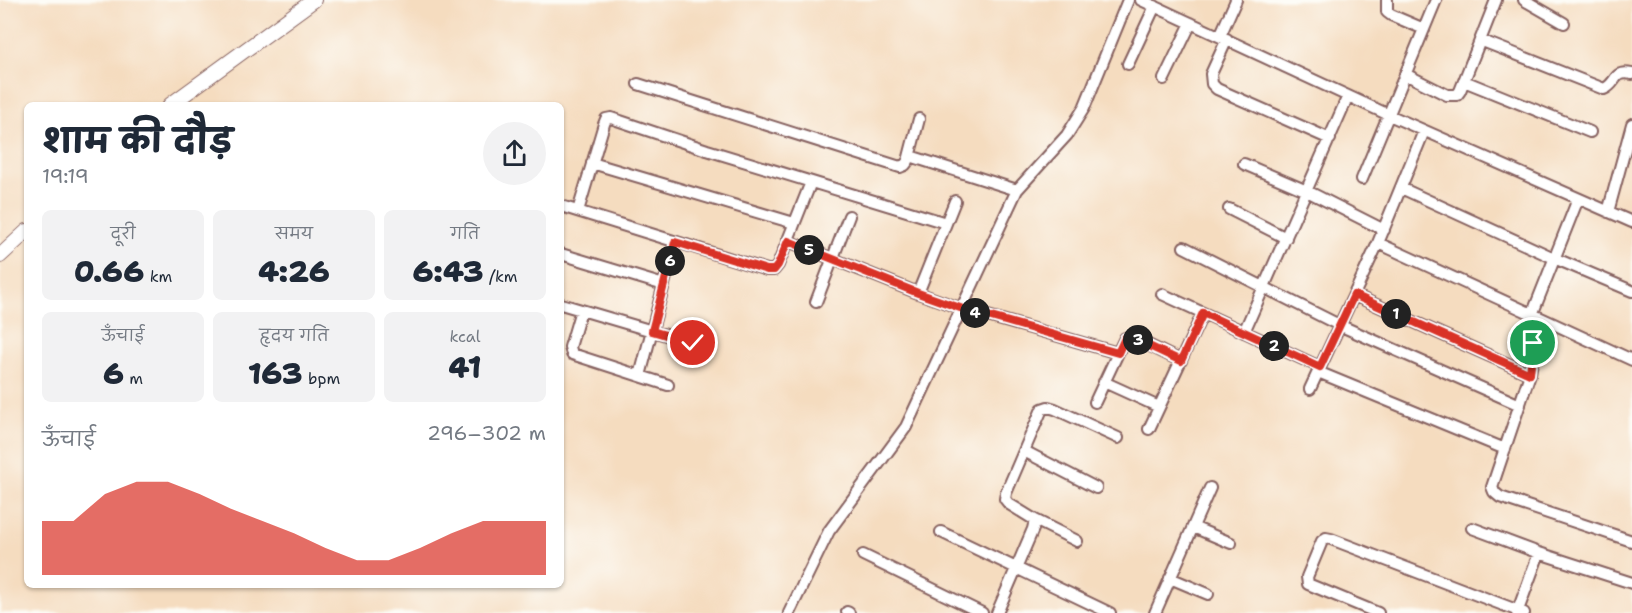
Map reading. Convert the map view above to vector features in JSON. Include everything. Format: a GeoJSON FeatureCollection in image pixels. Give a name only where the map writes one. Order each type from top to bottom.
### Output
{"type":"FeatureCollection","features":[{"type":"Feature","properties":{"kind":"street"},"geometry":{"type":"LineString","coordinates":[[174,102],[314,0]]}},
{"type":"Feature","properties":{"kind":"street"},"geometry":{"type":"LineString","coordinates":[[789,613],[829,531],[906,427],[1017,190],[1074,125],[1092,89],[1128,0]]}},
{"type":"Feature","properties":{"kind":"street"},"geometry":{"type":"LineString","coordinates":[[1141,0],[1424,131],[1632,222]]}},
{"type":"Feature","properties":{"kind":"street"},"geometry":{"type":"LineString","coordinates":[[1236,0],[1211,74],[1212,84],[1217,89],[1330,139]]}},
{"type":"Feature","properties":{"kind":"street"},"geometry":{"type":"LineString","coordinates":[[1387,0],[1387,12],[1424,29]]}},
{"type":"Feature","properties":{"kind":"street"},"geometry":{"type":"LineString","coordinates":[[1362,179],[1436,0]]}},
{"type":"Feature","properties":{"kind":"street"},"geometry":{"type":"LineString","coordinates":[[1405,74],[1452,97],[1460,91],[1496,0]]}},
{"type":"Feature","properties":{"kind":"street"},"geometry":{"type":"LineString","coordinates":[[1524,0],[1564,23]]}},
{"type":"Feature","properties":{"kind":"street"},"geometry":{"type":"LineString","coordinates":[[1128,64],[1155,6]]}},
{"type":"Feature","properties":{"kind":"street"},"geometry":{"type":"LineString","coordinates":[[1164,80],[1191,22]]}},
{"type":"Feature","properties":{"kind":"street"},"geometry":{"type":"LineString","coordinates":[[1480,40],[1604,88],[1622,73],[1632,74]]}},
{"type":"Feature","properties":{"kind":"street"},"geometry":{"type":"LineString","coordinates":[[1464,81],[1590,132]]}},
{"type":"Feature","properties":{"kind":"street"},"geometry":{"type":"LineString","coordinates":[[638,84],[891,165],[904,165],[910,156],[919,119]]}},
{"type":"Feature","properties":{"kind":"street"},"geometry":{"type":"LineString","coordinates":[[1244,332],[1348,96]]}},
{"type":"Feature","properties":{"kind":"street"},"geometry":{"type":"LineString","coordinates":[[578,211],[604,124],[606,119],[611,118],[946,223]]}},
{"type":"Feature","properties":{"kind":"street"},"geometry":{"type":"LineString","coordinates":[[1608,213],[1632,124]]}},
{"type":"Feature","properties":{"kind":"street"},"geometry":{"type":"LineString","coordinates":[[1310,389],[1384,230],[1424,131]]}},
{"type":"Feature","properties":{"kind":"street"},"geometry":{"type":"LineString","coordinates":[[910,156],[1017,190]]}},
{"type":"Feature","properties":{"kind":"street"},"geometry":{"type":"LineString","coordinates":[[592,163],[794,224]]}},
{"type":"Feature","properties":{"kind":"street"},"geometry":{"type":"LineString","coordinates":[[1244,164],[1307,191],[1384,230]]}},
{"type":"Feature","properties":{"kind":"street"},"geometry":{"type":"LineString","coordinates":[[564,207],[767,270],[774,270],[811,182]]}},
{"type":"Feature","properties":{"kind":"street"},"geometry":{"type":"LineString","coordinates":[[1401,188],[1632,291]]}},
{"type":"Feature","properties":{"kind":"street"},"geometry":{"type":"LineString","coordinates":[[1578,199],[1532,315],[1533,356],[1530,374],[1492,487],[1500,497],[1632,542]]}},
{"type":"Feature","properties":{"kind":"street"},"geometry":{"type":"LineString","coordinates":[[918,293],[955,201]]}},
{"type":"Feature","properties":{"kind":"street"},"geometry":{"type":"LineString","coordinates":[[1229,209],[1286,238]]}},
{"type":"Feature","properties":{"kind":"street"},"geometry":{"type":"LineString","coordinates":[[816,302],[849,216]]}},
{"type":"Feature","properties":{"kind":"street"},"geometry":{"type":"LineString","coordinates":[[0,256],[24,234]]}},
{"type":"Feature","properties":{"kind":"street"},"geometry":{"type":"LineString","coordinates":[[788,241],[963,309],[1118,353]]}},
{"type":"Feature","properties":{"kind":"street"},"geometry":{"type":"LineString","coordinates":[[640,376],[675,242]]}},
{"type":"Feature","properties":{"kind":"street"},"geometry":{"type":"LineString","coordinates":[[1378,243],[1632,360]]}},
{"type":"Feature","properties":{"kind":"street"},"geometry":{"type":"LineString","coordinates":[[1184,248],[1340,326],[1520,405]]}},
{"type":"Feature","properties":{"kind":"street"},"geometry":{"type":"LineString","coordinates":[[564,255],[664,285]]}},
{"type":"Feature","properties":{"kind":"street"},"geometry":{"type":"LineString","coordinates":[[1162,294],[1319,370],[1505,450]]}},
{"type":"Feature","properties":{"kind":"street"},"geometry":{"type":"LineString","coordinates":[[1354,295],[1530,374]]}},
{"type":"Feature","properties":{"kind":"street"},"geometry":{"type":"LineString","coordinates":[[564,305],[693,343]]}},
{"type":"Feature","properties":{"kind":"street"},"geometry":{"type":"LineString","coordinates":[[581,310],[570,347],[572,354],[668,385]]}},
{"type":"Feature","properties":{"kind":"street"},"geometry":{"type":"LineString","coordinates":[[1149,429],[1203,313]]}},
{"type":"Feature","properties":{"kind":"street"},"geometry":{"type":"LineString","coordinates":[[1095,402],[1125,338],[1130,337],[1181,361]]}},
{"type":"Feature","properties":{"kind":"street"},"geometry":{"type":"LineString","coordinates":[[1104,382],[1159,407]]}},
{"type":"Feature","properties":{"kind":"street"},"geometry":{"type":"LineString","coordinates":[[1077,541],[1009,504],[1005,499],[1006,493],[1042,409],[1048,407],[1118,438]]}},
{"type":"Feature","properties":{"kind":"street"},"geometry":{"type":"LineString","coordinates":[[1024,451],[1096,488]]}},
{"type":"Feature","properties":{"kind":"street"},"geometry":{"type":"LineString","coordinates":[[1155,613],[1210,488]]}},
{"type":"Feature","properties":{"kind":"street"},"geometry":{"type":"LineString","coordinates":[[997,613],[1035,520]]}},
{"type":"Feature","properties":{"kind":"street"},"geometry":{"type":"LineString","coordinates":[[1193,527],[1232,543]]}},
{"type":"Feature","properties":{"kind":"street"},"geometry":{"type":"LineString","coordinates":[[1472,528],[1539,553],[1632,583]]}},
{"type":"Feature","properties":{"kind":"street"},"geometry":{"type":"LineString","coordinates":[[941,532],[1110,613]]}},
{"type":"Feature","properties":{"kind":"street"},"geometry":{"type":"LineString","coordinates":[[1378,613],[1308,584],[1307,577],[1322,541],[1326,538],[1520,612],[1539,553]]}},
{"type":"Feature","properties":{"kind":"street"},"geometry":{"type":"LineString","coordinates":[[863,555],[982,613]]}},
{"type":"Feature","properties":{"kind":"street"},"geometry":{"type":"LineString","coordinates":[[1170,578],[1208,594]]}},
{"type":"Feature","properties":{"kind":"route"},"geometry":{"type":"LineString","coordinates":[[693,343],[652,331],[675,242],[767,270],[774,270],[788,241],[963,309],[1118,353],[1125,338],[1130,337],[1181,361],[1203,313],[1320,367],[1354,295],[1530,374],[1533,343]]}}]}
